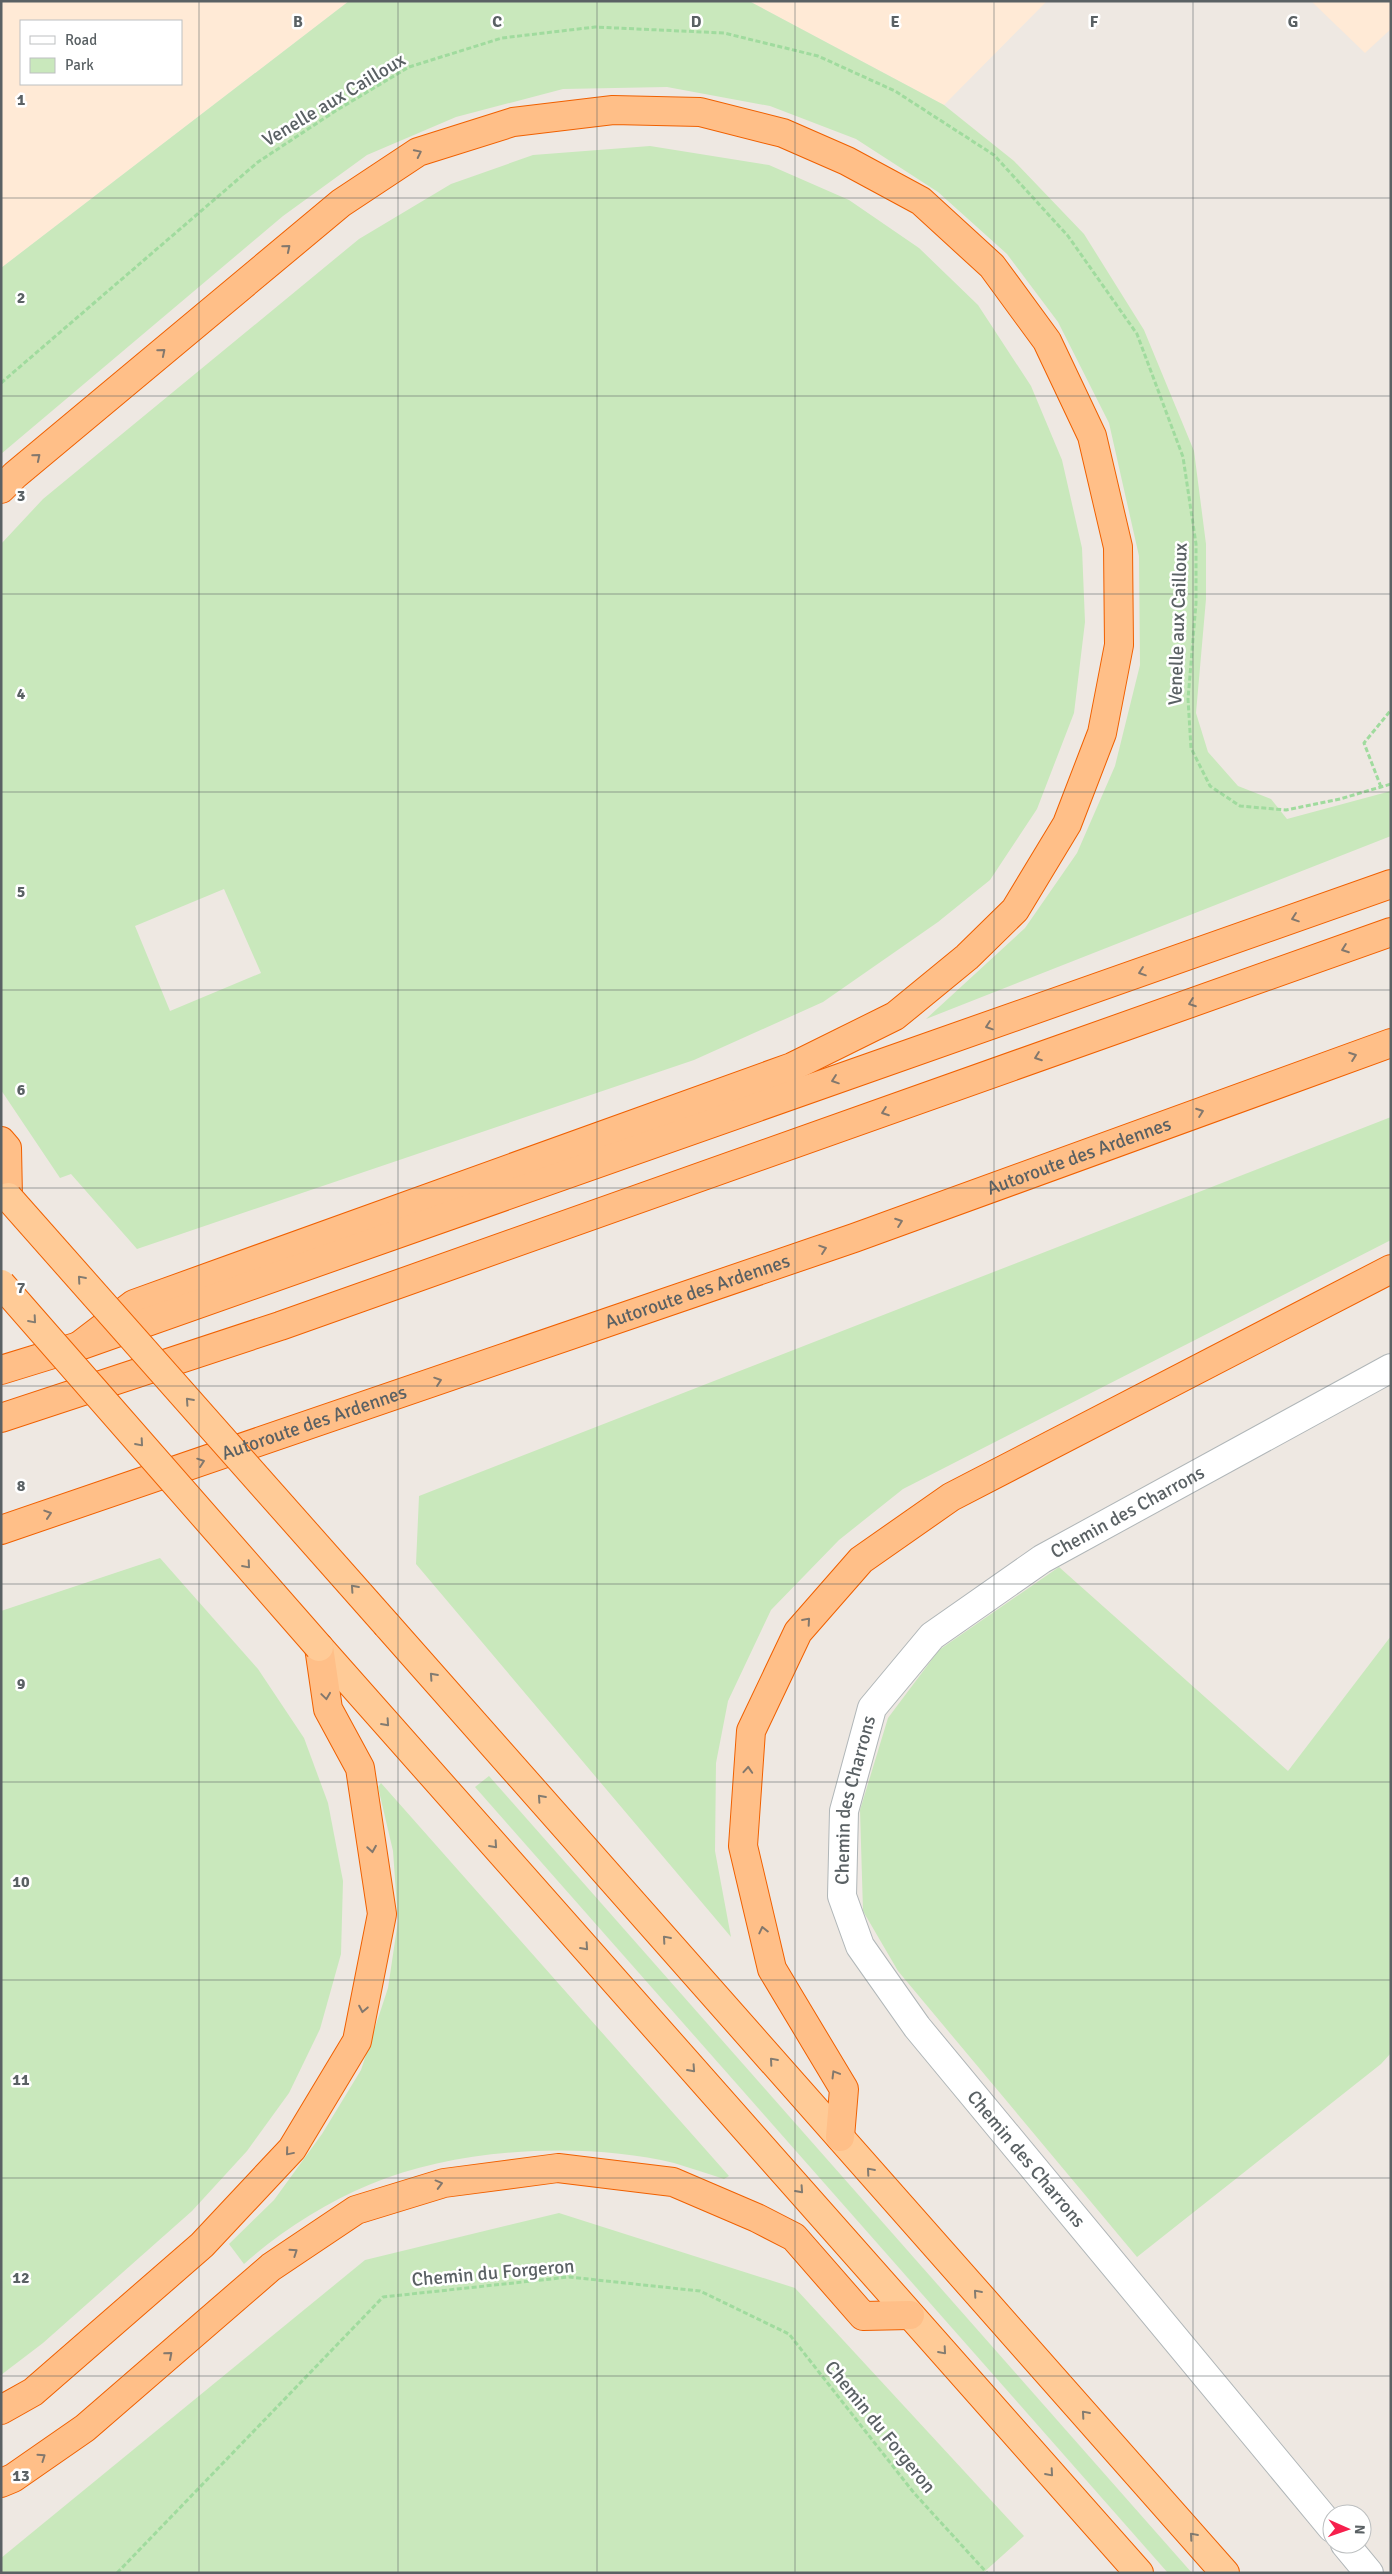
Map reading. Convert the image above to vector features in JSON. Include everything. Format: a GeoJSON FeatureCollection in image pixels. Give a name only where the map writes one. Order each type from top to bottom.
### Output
{"type":"FeatureCollection","features":[{"type":"Feature","properties":{"kind":"highway"},"geometry":{"type":"LineString","coordinates":[[1,489],[15,475],[341,203],[418,152],[513,122],[612,110],[700,112],[783,133],[847,161],[921,201],[992,266],[1047,341],[1092,436],[1118,547],[1119,645],[1102,733],[1067,824],[1015,910],[966,956],[895,1016],[792,1066],[134,1304],[79,1346]]}},
{"type":"Feature","properties":{"kind":"highway"},"geometry":{"type":"LineString","coordinates":[[1,1370],[79,1346],[1391,884]]}},
{"type":"Feature","properties":{"kind":"highway"},"geometry":{"type":"LineString","coordinates":[[1,1418],[280,1326],[1391,932]]}},
{"type":"Feature","properties":{"kind":"highway","name":"Autoroute des Ardennes"},"geometry":{"type":"LineString","coordinates":[[1,1530],[854,1238],[1391,1043]]}},
{"type":"Feature","properties":{"kind":"highway"},"geometry":{"type":"LineString","coordinates":[[1,1141],[7,1148],[5,1193],[1225,2573]]}},
{"type":"Feature","properties":{"kind":"highway"},"geometry":{"type":"LineString","coordinates":[[840,2137],[844,2089],[772,1969],[743,1846],[751,1731],[798,1632],[861,1560],[951,1497],[1391,1269]]}},
{"type":"Feature","properties":{"kind":"highway"},"geometry":{"type":"LineString","coordinates":[[1,1284],[319,1648],[1139,2573]]}},
{"type":"Feature","properties":{"kind":"highway"},"geometry":{"type":"LineString","coordinates":[[1,2410],[33,2392],[202,2245],[292,2149],[357,2041],[382,1914],[360,1768],[328,1709],[319,1648]]}},
{"type":"Feature","properties":{"kind":"highway"},"geometry":{"type":"LineString","coordinates":[[1,2483],[13,2478],[85,2428],[271,2267],[356,2210],[444,2183],[558,2168],[673,2182],[757,2218],[794,2237],[863,2316],[910,2315]]}},
{"type":"Feature","properties":{"kind":"street","name":"Chemin des Charrons"},"geometry":{"type":"LineString","coordinates":[[1322,2516],[916,2027],[860,1946],[842,1896],[844,1811],[872,1708],[932,1636],[1042,1559],[1391,1368]]}},
{"type":"Feature","properties":{"kind":"street"},"geometry":{"type":"LineString","coordinates":[[1353,2554],[1369,2573]]}},
{"type":"Feature","properties":{"kind":"path","name":"Venelle aux Cailloux"},"geometry":{"type":"LineString","coordinates":[[1,383],[258,162],[337,110],[409,67],[502,38],[595,27],[724,33],[818,56],[895,90],[994,155],[1068,236],[1136,334],[1183,457],[1196,544],[1196,603],[1188,699],[1190,748],[1210,786],[1240,806],[1286,810],[1391,784]]}},
{"type":"Feature","properties":{"kind":"path"},"geometry":{"type":"LineString","coordinates":[[1381,787],[1364,743],[1391,710]]}},
{"type":"Feature","properties":{"kind":"path","name":"Chemin du Forgeron"},"geometry":{"type":"LineString","coordinates":[[117,2573],[383,2297],[570,2277],[700,2291],[789,2334],[914,2493],[987,2573]]}},
{"type":"Feature","properties":{"kind":"shaded area"},"geometry":{"type":"Polygon","coordinates":[[[1,1],[349,1],[1,268],[1,1]]]}},
{"type":"Feature","properties":{"kind":"shaded area"},"geometry":{"type":"Polygon","coordinates":[[[749,1],[1047,1],[944,105],[749,1]]]}},
{"type":"Feature","properties":{"kind":"shaded area"},"geometry":{"type":"Polygon","coordinates":[[[1311,1],[1391,1],[1391,29],[1365,53],[1311,1]]]}},
{"type":"Feature","properties":{"kind":"green space"},"geometry":{"type":"Polygon","coordinates":[[[349,1],[749,1],[944,105],[1014,161],[1084,234],[1144,330],[1194,451],[1206,544],[1206,599],[1196,713],[1208,752],[1238,786],[1271,799],[1287,819],[1391,791],[1391,836],[926,1019],[1025,928],[1077,853],[1115,766],[1140,665],[1139,556],[1109,423],[1058,322],[1007,254],[938,192],[856,139],[770,106],[667,87],[563,89],[456,117],[367,155],[283,216],[1,454],[1,268],[349,1]]]}},
{"type":"Feature","properties":{"kind":"green space"},"geometry":{"type":"Polygon","coordinates":[[[650,146],[769,165],[849,200],[919,248],[978,305],[1031,386],[1062,460],[1082,548],[1085,622],[1074,713],[1037,809],[990,880],[938,922],[823,1002],[694,1060],[137,1249],[71,1174],[60,1178],[1,1090],[1,544],[43,499],[359,239],[451,184],[533,155],[650,146]],[[224,889],[135,926],[170,1011],[261,973],[224,889]]]}},
{"type":"Feature","properties":{"kind":"green space"},"geometry":{"type":"Polygon","coordinates":[[[1391,1117],[1391,1240],[903,1489],[839,1540],[771,1610],[728,1701],[716,1763],[715,1851],[731,1937],[416,1564],[419,1496],[1391,1117]]]}},
{"type":"Feature","properties":{"kind":"green space"},"geometry":{"type":"Polygon","coordinates":[[[160,1558],[258,1669],[304,1738],[328,1803],[343,1881],[341,1954],[320,2029],[289,2093],[247,2151],[192,2211],[43,2343],[1,2375],[1,1611],[160,1558]]]}},
{"type":"Feature","properties":{"kind":"green space"},"geometry":{"type":"Polygon","coordinates":[[[1059,1567],[1288,1771],[1391,1636],[1391,2053],[1381,2064],[1137,2257],[898,1971],[863,1911],[860,1810],[888,1718],[939,1650],[1059,1567]]]}},
{"type":"Feature","properties":{"kind":"green space"},"geometry":{"type":"Polygon","coordinates":[[[489,1776],[1192,2573],[1168,2573],[475,1787],[489,1776]]]}},
{"type":"Feature","properties":{"kind":"green space"},"geometry":{"type":"Polygon","coordinates":[[[381,1783],[729,2176],[724,2179],[674,2163],[639,2156],[561,2150],[481,2156],[442,2162],[371,2184],[337,2200],[288,2229],[244,2264],[229,2244],[274,2200],[322,2134],[361,2070],[388,1988],[398,1921],[393,1851],[378,1787],[381,1783]]]}},
{"type":"Feature","properties":{"kind":"green space"},"geometry":{"type":"Polygon","coordinates":[[[559,2213],[795,2288],[1024,2536],[983,2573],[1,2573],[1,2558],[365,2260],[559,2213]]]}}]}
